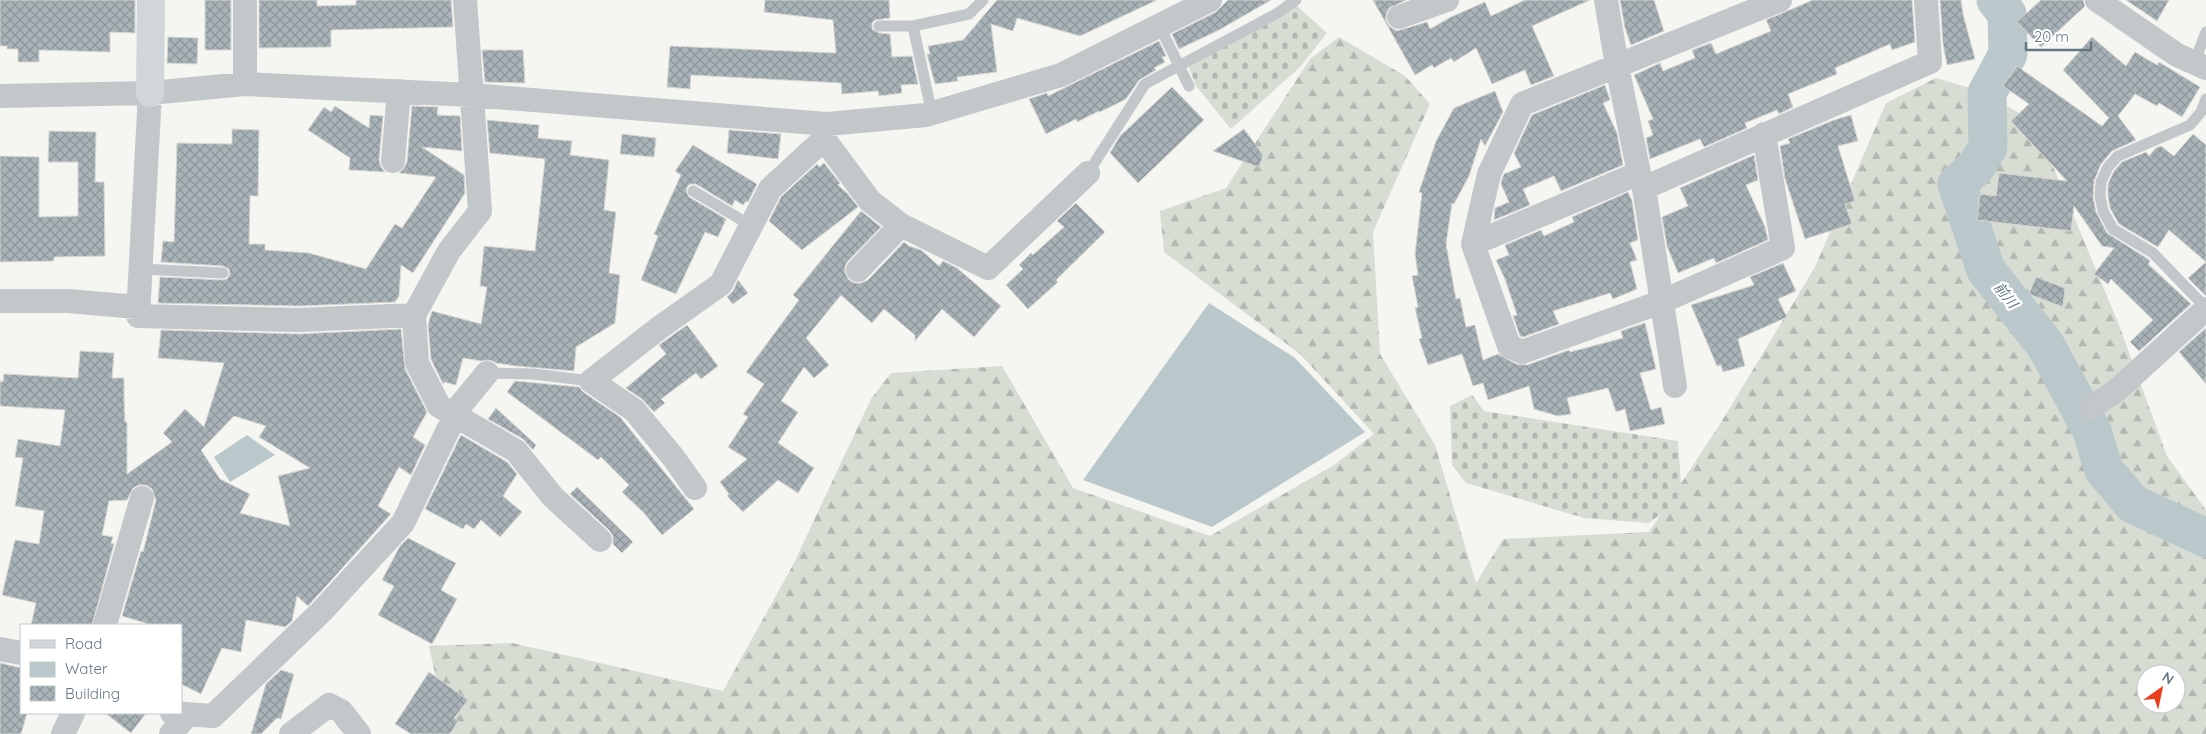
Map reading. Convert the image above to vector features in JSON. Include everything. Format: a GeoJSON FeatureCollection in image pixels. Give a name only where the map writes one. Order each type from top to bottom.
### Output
{"type":"FeatureCollection","features":[{"type":"Feature","properties":{"kind":"street"},"geometry":{"type":"LineString","coordinates":[[151,0],[150,93],[138,316],[299,320],[414,315]]}},
{"type":"Feature","properties":{"kind":"street"},"geometry":{"type":"LineString","coordinates":[[245,0],[245,84]]}},
{"type":"Feature","properties":{"kind":"street"},"geometry":{"type":"LineString","coordinates":[[466,0],[480,211],[449,250],[414,315],[417,363],[439,406],[516,451],[553,497],[600,540]]}},
{"type":"Feature","properties":{"kind":"street"},"geometry":{"type":"LineString","coordinates":[[0,96],[150,93],[245,84],[471,95],[825,132],[932,114],[1061,75],[1210,0]]}},
{"type":"Feature","properties":{"kind":"street"},"geometry":{"type":"LineString","coordinates":[[1399,17],[1447,0]]}},
{"type":"Feature","properties":{"kind":"street"},"geometry":{"type":"LineString","coordinates":[[1606,0],[1617,66],[1641,180],[1675,386]]}},
{"type":"Feature","properties":{"kind":"street"},"geometry":{"type":"LineString","coordinates":[[1764,134],[1783,248],[1662,302],[1522,352],[1509,346],[1473,244],[1489,174],[1522,104],[1780,0]]}},
{"type":"Feature","properties":{"kind":"street"},"geometry":{"type":"LineString","coordinates":[[1473,244],[1764,134],[1930,62],[1926,0]]}},
{"type":"Feature","properties":{"kind":"street"},"geometry":{"type":"LineString","coordinates":[[2097,0],[2177,55],[2200,66]]}},
{"type":"Feature","properties":{"kind":"street"},"geometry":{"type":"LineString","coordinates":[[393,162],[399,91]]}},
{"type":"Feature","properties":{"kind":"street"},"geometry":{"type":"LineString","coordinates":[[695,488],[673,457],[634,410],[591,381],[659,328],[722,284],[750,225],[770,189],[825,132]]}},
{"type":"Feature","properties":{"kind":"street"},"geometry":{"type":"LineString","coordinates":[[825,132],[870,201],[901,225],[988,268],[1088,173]]}},
{"type":"Feature","properties":{"kind":"street"},"geometry":{"type":"LineString","coordinates":[[858,270],[901,225]]}},
{"type":"Feature","properties":{"kind":"street"},"geometry":{"type":"LineString","coordinates":[[0,301],[68,301],[138,307]]}},
{"type":"Feature","properties":{"kind":"street"},"geometry":{"type":"LineString","coordinates":[[2092,408],[2117,390],[2206,309]]}},
{"type":"Feature","properties":{"kind":"street"},"geometry":{"type":"LineString","coordinates":[[188,714],[213,716],[322,611],[404,523],[455,415],[487,374]]}},
{"type":"Feature","properties":{"kind":"street"},"geometry":{"type":"LineString","coordinates":[[105,624],[142,498]]}},
{"type":"Feature","properties":{"kind":"street"},"geometry":{"type":"LineString","coordinates":[[0,650],[20,653]]}},
{"type":"Feature","properties":{"kind":"street"},"geometry":{"type":"LineString","coordinates":[[292,734],[329,705],[341,711],[359,734]]}},
{"type":"Feature","properties":{"kind":"street"},"geometry":{"type":"LineString","coordinates":[[63,734],[73,714]]}},
{"type":"Feature","properties":{"kind":"street"},"geometry":{"type":"LineString","coordinates":[[171,734],[188,714]]}},
{"type":"Feature","properties":{"kind":"street"},"geometry":{"type":"LineString","coordinates":[[188,714],[221,734]]}},
{"type":"Feature","properties":{"kind":"lane"},"geometry":{"type":"LineString","coordinates":[[879,26],[913,26],[969,14],[982,0]]}},
{"type":"Feature","properties":{"kind":"lane"},"geometry":{"type":"LineString","coordinates":[[1088,173],[1145,84],[1276,14],[1296,0]]}},
{"type":"Feature","properties":{"kind":"lane"},"geometry":{"type":"LineString","coordinates":[[913,26],[932,114]]}},
{"type":"Feature","properties":{"kind":"lane"},"geometry":{"type":"LineString","coordinates":[[1159,26],[1189,86]]}},
{"type":"Feature","properties":{"kind":"lane"},"geometry":{"type":"LineString","coordinates":[[2200,66],[2206,32]]}},
{"type":"Feature","properties":{"kind":"lane"},"geometry":{"type":"LineString","coordinates":[[2206,99],[2201,112],[2190,125],[2118,156],[2108,167],[2101,182],[2100,196],[2104,211],[2113,229],[2153,253],[2206,309]]}},
{"type":"Feature","properties":{"kind":"lane"},"geometry":{"type":"LineString","coordinates":[[693,191],[750,225]]}},
{"type":"Feature","properties":{"kind":"lane"},"geometry":{"type":"LineString","coordinates":[[141,269],[223,273]]}},
{"type":"Feature","properties":{"kind":"lane"},"geometry":{"type":"LineString","coordinates":[[487,374],[533,374],[591,381]]}},
{"type":"Feature","properties":{"kind":"green space"},"geometry":{"type":"Polygon","coordinates":[[[1296,5],[1327,33],[1300,67],[1231,129],[1196,86],[1188,65],[1296,5]]]}},
{"type":"Feature","properties":{"kind":"green space"},"geometry":{"type":"Polygon","coordinates":[[[1339,37],[1405,76],[1430,104],[1373,232],[1380,354],[1435,445],[1476,583],[1503,539],[1649,532],[1722,421],[1815,267],[1886,103],[1936,78],[1977,90],[2034,121],[2119,325],[2167,456],[2206,510],[2206,734],[448,734],[429,646],[512,643],[723,691],[793,565],[871,399],[891,373],[1002,366],[1073,488],[1210,536],[1334,465],[1374,434],[1300,354],[1164,252],[1160,211],[1226,188],[1310,59],[1339,37]]]}},
{"type":"Feature","properties":{"kind":"green space"},"geometry":{"type":"Polygon","coordinates":[[[1472,395],[1484,411],[1678,441],[1682,498],[1649,523],[1584,518],[1466,483],[1452,465],[1450,406],[1472,395]]]}},
{"type":"Feature","properties":{"kind":"water"},"geometry":{"type":"Polygon","coordinates":[[[1209,303],[1295,358],[1365,432],[1212,527],[1083,480],[1209,303]]]}},
{"type":"Feature","properties":{"kind":"water"},"geometry":{"type":"Polygon","coordinates":[[[247,435],[275,455],[230,482],[214,457],[247,435]]]}},
{"type":"Feature","properties":{"kind":"building"},"geometry":{"type":"Polygon","coordinates":[[[0,0],[135,0],[135,33],[110,32],[110,52],[39,50],[39,62],[18,62],[18,49],[7,49],[7,46],[0,46],[0,0]]]}},
{"type":"Feature","properties":{"kind":"building"},"geometry":{"type":"Polygon","coordinates":[[[205,0],[231,0],[231,50],[205,50],[205,0]]]}},
{"type":"Feature","properties":{"kind":"building"},"geometry":{"type":"Polygon","coordinates":[[[259,0],[317,0],[317,6],[356,5],[356,0],[451,0],[453,27],[331,30],[331,47],[259,48],[259,0]]]}},
{"type":"Feature","properties":{"kind":"building"},"geometry":{"type":"Polygon","coordinates":[[[765,0],[889,0],[890,18],[875,20],[872,23],[872,29],[879,33],[890,34],[892,57],[912,56],[918,84],[901,85],[902,93],[879,96],[878,91],[842,94],[841,83],[691,75],[690,89],[667,87],[670,46],[836,53],[833,20],[764,12],[765,0]]]}},
{"type":"Feature","properties":{"kind":"building"},"geometry":{"type":"Polygon","coordinates":[[[997,0],[1157,0],[1080,36],[1017,18],[1013,31],[991,24],[997,72],[957,77],[958,81],[935,84],[927,54],[930,54],[928,46],[963,40],[997,0]]]}},
{"type":"Feature","properties":{"kind":"building"},"geometry":{"type":"Polygon","coordinates":[[[1228,0],[1271,0],[1219,30],[1179,49],[1172,34],[1216,12],[1228,0]]]}},
{"type":"Feature","properties":{"kind":"building"},"geometry":{"type":"Polygon","coordinates":[[[1373,0],[1406,0],[1389,8],[1386,14],[1386,21],[1390,27],[1397,31],[1427,22],[1430,29],[1451,17],[1485,2],[1491,16],[1525,0],[1590,0],[1532,26],[1554,76],[1531,85],[1525,70],[1492,84],[1476,48],[1454,62],[1451,58],[1434,68],[1432,65],[1415,75],[1373,0]]]}},
{"type":"Feature","properties":{"kind":"building"},"geometry":{"type":"Polygon","coordinates":[[[1620,0],[1654,0],[1664,31],[1631,45],[1625,28],[1620,0]]]}},
{"type":"Feature","properties":{"kind":"building"},"geometry":{"type":"Polygon","coordinates":[[[1813,0],[1912,0],[1915,42],[1892,50],[1890,44],[1835,68],[1837,74],[1788,94],[1793,107],[1779,114],[1777,110],[1745,123],[1747,128],[1704,147],[1700,139],[1650,159],[1646,138],[1653,135],[1648,121],[1653,119],[1634,75],[1660,63],[1663,71],[1695,58],[1692,50],[1711,43],[1716,54],[1771,31],[1766,20],[1813,0]]]}},
{"type":"Feature","properties":{"kind":"building"},"geometry":{"type":"Polygon","coordinates":[[[1940,0],[1961,0],[1975,59],[1947,65],[1943,44],[1940,0]]]}},
{"type":"Feature","properties":{"kind":"building"},"geometry":{"type":"Polygon","coordinates":[[[2041,0],[2083,0],[2085,6],[2041,47],[2017,22],[2041,0]]]}},
{"type":"Feature","properties":{"kind":"building"},"geometry":{"type":"Polygon","coordinates":[[[2126,0],[2169,0],[2157,21],[2126,0]]]}},
{"type":"Feature","properties":{"kind":"building"},"geometry":{"type":"Polygon","coordinates":[[[168,37],[198,38],[197,64],[167,63],[168,37]]]}},
{"type":"Feature","properties":{"kind":"building"},"geometry":{"type":"Polygon","coordinates":[[[2092,37],[2126,66],[2135,52],[2157,65],[2159,62],[2200,87],[2182,117],[2159,103],[2157,106],[2135,94],[2118,116],[2136,140],[2112,151],[2101,164],[2094,181],[2093,197],[2096,212],[2107,233],[2148,259],[2150,261],[2148,264],[2191,304],[2139,351],[2130,342],[2153,320],[2111,279],[2108,284],[2094,274],[2114,248],[2102,246],[2074,206],[2071,231],[1977,220],[1980,194],[1996,196],[1999,173],[2067,181],[2011,121],[2029,104],[2003,86],[2017,66],[2102,126],[2109,118],[2063,70],[2092,37]]]}},
{"type":"Feature","properties":{"kind":"building"},"geometry":{"type":"Polygon","coordinates":[[[1159,41],[1166,56],[1162,57],[1165,62],[1139,80],[1126,99],[1077,122],[1076,119],[1046,134],[1029,99],[1047,93],[1048,96],[1159,41]]]}},
{"type":"Feature","properties":{"kind":"building"},"geometry":{"type":"Polygon","coordinates":[[[482,50],[523,50],[525,83],[485,82],[482,50]]]}},
{"type":"Feature","properties":{"kind":"building"},"geometry":{"type":"Polygon","coordinates":[[[1605,85],[1610,100],[1603,103],[1617,133],[1623,165],[1561,191],[1554,176],[1523,189],[1530,205],[1494,220],[1495,208],[1509,202],[1501,184],[1502,179],[1504,174],[1521,167],[1514,153],[1532,115],[1605,85]]]}},
{"type":"Feature","properties":{"kind":"building"},"geometry":{"type":"Polygon","coordinates":[[[1172,87],[1204,120],[1138,183],[1110,153],[1120,136],[1172,87]]]}},
{"type":"Feature","properties":{"kind":"building"},"geometry":{"type":"Polygon","coordinates":[[[1495,91],[1503,112],[1485,146],[1481,139],[1469,176],[1454,204],[1452,203],[1446,244],[1456,299],[1460,298],[1466,327],[1475,325],[1483,360],[1498,354],[1516,364],[1527,365],[1569,350],[1570,352],[1623,338],[1621,331],[1645,323],[1656,369],[1640,373],[1651,410],[1661,407],[1665,424],[1630,431],[1625,409],[1616,412],[1608,388],[1567,398],[1571,414],[1558,416],[1534,409],[1529,386],[1488,400],[1483,383],[1473,386],[1462,354],[1428,365],[1419,339],[1422,338],[1415,308],[1418,307],[1412,276],[1418,275],[1415,254],[1422,193],[1419,192],[1436,141],[1454,108],[1495,91]]]}},
{"type":"Feature","properties":{"kind":"building"},"geometry":{"type":"Polygon","coordinates":[[[335,106],[369,128],[370,115],[383,116],[379,160],[385,172],[349,170],[350,158],[308,130],[324,107],[331,112],[335,106]]]}},
{"type":"Feature","properties":{"kind":"building"},"geometry":{"type":"Polygon","coordinates":[[[412,106],[438,107],[437,115],[460,116],[462,151],[422,147],[464,175],[465,193],[413,273],[401,265],[399,296],[395,302],[299,306],[158,303],[160,277],[223,280],[227,279],[230,274],[229,269],[223,266],[161,262],[163,241],[174,242],[177,143],[232,144],[232,129],[259,130],[258,196],[250,196],[249,244],[265,244],[265,250],[309,253],[366,269],[395,224],[402,228],[436,177],[399,173],[407,162],[412,106]]]}},
{"type":"Feature","properties":{"kind":"building"},"geometry":{"type":"Polygon","coordinates":[[[1851,115],[1858,141],[1838,146],[1855,201],[1845,204],[1852,224],[1805,239],[1785,179],[1780,146],[1790,143],[1788,139],[1851,115]]]}},
{"type":"Feature","properties":{"kind":"building"},"geometry":{"type":"Polygon","coordinates":[[[487,120],[539,125],[538,138],[572,141],[570,155],[609,160],[604,210],[616,212],[609,273],[620,275],[615,323],[576,347],[574,371],[516,366],[496,363],[490,360],[481,361],[463,358],[456,385],[444,382],[443,384],[431,359],[428,325],[432,311],[481,324],[487,287],[480,286],[484,246],[535,251],[545,159],[490,153],[487,120]]]}},
{"type":"Feature","properties":{"kind":"building"},"geometry":{"type":"Polygon","coordinates":[[[1244,129],[1263,155],[1259,167],[1213,151],[1244,129]]]}},
{"type":"Feature","properties":{"kind":"building"},"geometry":{"type":"Polygon","coordinates":[[[729,130],[781,134],[778,159],[727,153],[729,130]]]}},
{"type":"Feature","properties":{"kind":"building"},"geometry":{"type":"Polygon","coordinates":[[[49,131],[96,132],[95,182],[104,182],[105,256],[54,257],[54,261],[0,262],[0,156],[39,157],[39,217],[78,216],[78,162],[48,162],[49,131]]]}},
{"type":"Feature","properties":{"kind":"building"},"geometry":{"type":"Polygon","coordinates":[[[622,134],[656,138],[654,157],[620,154],[622,134]]]}},
{"type":"Feature","properties":{"kind":"building"},"geometry":{"type":"Polygon","coordinates":[[[2193,134],[2206,145],[2206,262],[2169,230],[2158,247],[2119,224],[2110,208],[2108,196],[2108,184],[2114,171],[2122,162],[2146,152],[2149,156],[2156,148],[2161,146],[2174,156],[2193,134]]]}},
{"type":"Feature","properties":{"kind":"building"},"geometry":{"type":"Polygon","coordinates":[[[693,145],[757,184],[748,202],[746,201],[743,205],[735,200],[732,206],[696,184],[690,184],[687,187],[686,191],[689,197],[726,219],[718,237],[705,232],[676,294],[641,280],[658,236],[654,234],[681,175],[675,171],[693,145]]]}},
{"type":"Feature","properties":{"kind":"building"},"geometry":{"type":"Polygon","coordinates":[[[1754,155],[1758,180],[1746,185],[1765,227],[1768,240],[1716,263],[1714,258],[1678,273],[1667,246],[1662,217],[1688,206],[1680,188],[1754,155]]]}},
{"type":"Feature","properties":{"kind":"building"},"geometry":{"type":"Polygon","coordinates":[[[824,163],[840,183],[838,185],[858,207],[802,250],[769,221],[781,197],[817,164],[819,167],[824,163]]]}},
{"type":"Feature","properties":{"kind":"building"},"geometry":{"type":"Polygon","coordinates":[[[1628,192],[1632,201],[1638,240],[1630,243],[1637,260],[1630,262],[1637,289],[1613,299],[1610,293],[1553,311],[1559,324],[1523,337],[1520,336],[1513,316],[1517,315],[1505,279],[1496,260],[1509,255],[1505,245],[1541,230],[1544,236],[1574,222],[1572,217],[1628,192]]]}},
{"type":"Feature","properties":{"kind":"building"},"geometry":{"type":"Polygon","coordinates":[[[1076,203],[1105,232],[1056,280],[1058,282],[1028,309],[1006,285],[1023,269],[1019,265],[1031,253],[1033,255],[1064,227],[1057,221],[1076,203]]]}},
{"type":"Feature","properties":{"kind":"building"},"geometry":{"type":"Polygon","coordinates":[[[861,211],[881,227],[848,261],[845,266],[845,273],[849,280],[854,283],[861,283],[868,280],[904,242],[921,250],[939,266],[943,261],[957,268],[1001,306],[974,337],[942,309],[915,341],[915,335],[884,309],[872,323],[841,295],[806,338],[829,365],[814,378],[804,367],[781,401],[798,412],[778,443],[814,468],[798,493],[778,480],[743,512],[727,496],[729,494],[720,482],[747,459],[728,447],[748,417],[743,414],[764,384],[746,372],[799,300],[793,295],[861,211]]]}},
{"type":"Feature","properties":{"kind":"building"},"geometry":{"type":"Polygon","coordinates":[[[2206,262],[2206,296],[2188,278],[2206,262]]]}},
{"type":"Feature","properties":{"kind":"building"},"geometry":{"type":"Polygon","coordinates":[[[1783,263],[1796,291],[1778,299],[1787,317],[1738,339],[1745,366],[1723,372],[1721,365],[1717,366],[1691,305],[1754,285],[1750,277],[1783,263]]]}},
{"type":"Feature","properties":{"kind":"building"},"geometry":{"type":"Polygon","coordinates":[[[2036,277],[2065,288],[2063,307],[2029,294],[2036,277]]]}},
{"type":"Feature","properties":{"kind":"building"},"geometry":{"type":"Polygon","coordinates":[[[738,280],[748,293],[733,304],[727,297],[733,291],[738,280]]]}},
{"type":"Feature","properties":{"kind":"building"},"geometry":{"type":"Polygon","coordinates":[[[687,325],[718,366],[701,379],[696,373],[661,399],[665,403],[654,412],[642,399],[626,388],[666,354],[659,345],[687,325]]]}},
{"type":"Feature","properties":{"kind":"building"},"geometry":{"type":"Polygon","coordinates":[[[2206,328],[2206,384],[2179,352],[2206,328]]]}},
{"type":"Feature","properties":{"kind":"building"},"geometry":{"type":"Polygon","coordinates":[[[401,329],[405,369],[427,412],[413,437],[425,445],[411,475],[399,467],[378,506],[391,514],[308,606],[297,596],[292,621],[285,627],[246,620],[241,652],[222,648],[201,694],[182,684],[182,624],[149,624],[122,616],[141,551],[143,552],[156,500],[152,489],[146,485],[139,485],[133,488],[127,500],[109,501],[102,535],[113,537],[111,543],[114,544],[92,624],[31,624],[36,603],[2,595],[15,540],[39,544],[44,511],[15,506],[23,458],[15,457],[18,439],[60,446],[65,410],[0,406],[0,381],[3,382],[4,374],[78,378],[80,351],[114,353],[112,378],[124,378],[125,422],[127,422],[127,474],[172,442],[163,433],[185,409],[204,427],[224,363],[158,358],[161,330],[299,334],[401,329]],[[234,416],[201,450],[220,479],[250,494],[240,513],[290,526],[278,476],[310,468],[259,437],[266,426],[234,416]]]}},
{"type":"Feature","properties":{"kind":"building"},"geometry":{"type":"Polygon","coordinates":[[[515,381],[579,387],[583,392],[620,417],[694,509],[662,535],[644,513],[622,492],[629,485],[601,457],[598,460],[507,392],[515,381]]]}},
{"type":"Feature","properties":{"kind":"building"},"geometry":{"type":"Polygon","coordinates":[[[496,408],[536,445],[533,450],[523,439],[488,419],[496,408]]]}},
{"type":"Feature","properties":{"kind":"building"},"geometry":{"type":"Polygon","coordinates":[[[461,435],[507,462],[517,474],[503,496],[522,512],[500,537],[481,520],[474,529],[466,524],[463,529],[425,509],[461,435]]]}},
{"type":"Feature","properties":{"kind":"building"},"geometry":{"type":"Polygon","coordinates":[[[577,487],[633,542],[622,553],[613,544],[613,536],[609,530],[570,494],[577,487]]]}},
{"type":"Feature","properties":{"kind":"building"},"geometry":{"type":"Polygon","coordinates":[[[408,538],[456,563],[441,590],[457,599],[432,644],[378,615],[394,586],[382,580],[400,546],[408,538]]]}},
{"type":"Feature","properties":{"kind":"building"},"geometry":{"type":"Polygon","coordinates":[[[0,663],[20,668],[20,714],[27,714],[21,734],[0,734],[0,663]]]}},
{"type":"Feature","properties":{"kind":"building"},"geometry":{"type":"Polygon","coordinates":[[[281,670],[294,674],[281,719],[277,718],[261,734],[251,734],[266,684],[281,670]]]}},
{"type":"Feature","properties":{"kind":"building"},"geometry":{"type":"Polygon","coordinates":[[[429,672],[468,700],[454,718],[458,721],[450,734],[411,734],[395,724],[429,672]]]}},
{"type":"Feature","properties":{"kind":"building"},"geometry":{"type":"Polygon","coordinates":[[[106,714],[145,714],[131,733],[106,714]]]}},
{"type":"Feature","properties":{"kind":"waterway","name":"前川"},"geometry":{"type":"LineString","coordinates":[[1996,0],[2007,14],[2008,54],[1987,93],[1988,147],[1975,168],[1957,184],[1986,270],[2046,346],[2092,431],[2104,470],[2133,504],[2206,538]]}}]}
